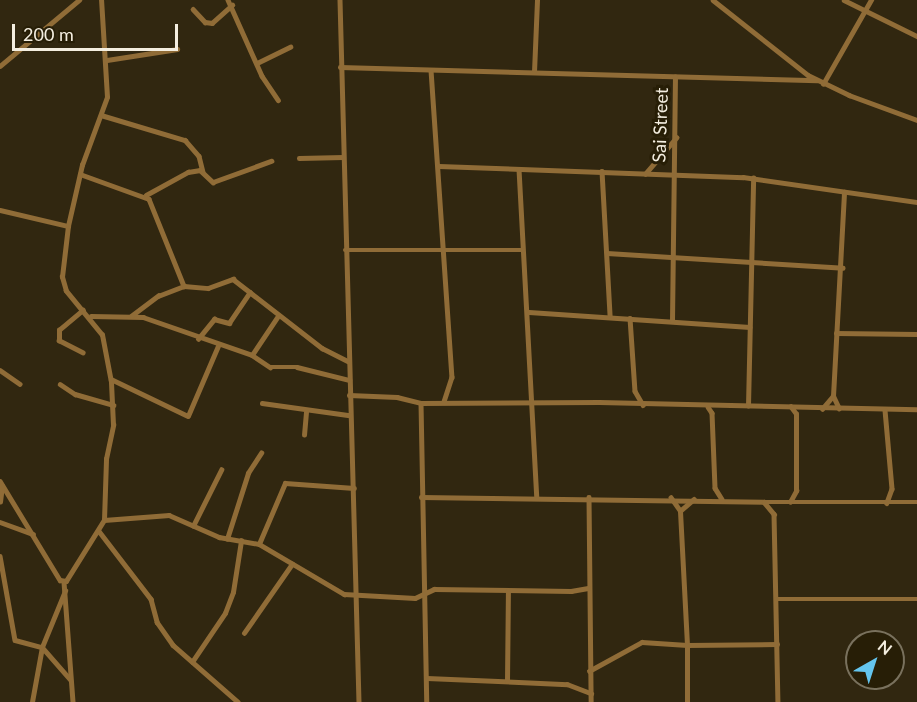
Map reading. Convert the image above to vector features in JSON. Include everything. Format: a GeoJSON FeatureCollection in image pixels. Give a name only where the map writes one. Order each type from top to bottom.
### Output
{"type":"FeatureCollection","features":[{"type":"Feature","properties":{"kind":"street"},"geometry":{"type":"LineString","coordinates":[[0,66],[79,0]]}},
{"type":"Feature","properties":{"kind":"street"},"geometry":{"type":"LineString","coordinates":[[64,582],[104,520],[113,405],[111,379],[102,335],[91,316],[83,310],[63,282],[68,226],[80,174],[107,97],[107,60],[101,0]]}},
{"type":"Feature","properties":{"kind":"street"},"geometry":{"type":"LineString","coordinates":[[340,0],[349,415],[354,488],[359,702]]}},
{"type":"Feature","properties":{"kind":"street"},"geometry":{"type":"LineString","coordinates":[[534,72],[537,0]]}},
{"type":"Feature","properties":{"kind":"street"},"geometry":{"type":"LineString","coordinates":[[713,0],[823,84],[917,120]]}},
{"type":"Feature","properties":{"kind":"street"},"geometry":{"type":"LineString","coordinates":[[844,0],[863,12],[917,36]]}},
{"type":"Feature","properties":{"kind":"street"},"geometry":{"type":"LineString","coordinates":[[823,84],[871,0]]}},
{"type":"Feature","properties":{"kind":"street"},"geometry":{"type":"LineString","coordinates":[[193,9],[212,23],[230,3],[257,63],[278,100]]}},
{"type":"Feature","properties":{"kind":"street"},"geometry":{"type":"LineString","coordinates":[[257,63],[290,47]]}},
{"type":"Feature","properties":{"kind":"street"},"geometry":{"type":"LineString","coordinates":[[107,60],[177,49]]}},
{"type":"Feature","properties":{"kind":"street"},"geometry":{"type":"LineString","coordinates":[[340,67],[817,80]]}},
{"type":"Feature","properties":{"kind":"street"},"geometry":{"type":"LineString","coordinates":[[431,70],[452,377],[444,401]]}},
{"type":"Feature","properties":{"kind":"street","name":"Sai Street"},"geometry":{"type":"LineString","coordinates":[[672,321],[672,173],[676,138],[675,77]]}},
{"type":"Feature","properties":{"kind":"street"},"geometry":{"type":"LineString","coordinates":[[101,115],[185,140],[199,156],[203,172],[213,182],[271,161]]}},
{"type":"Feature","properties":{"kind":"street"},"geometry":{"type":"LineString","coordinates":[[645,174],[676,138]]}},
{"type":"Feature","properties":{"kind":"street"},"geometry":{"type":"LineString","coordinates":[[299,158],[343,157]]}},
{"type":"Feature","properties":{"kind":"street"},"geometry":{"type":"LineString","coordinates":[[439,166],[645,174],[672,173],[753,178],[917,202]]}},
{"type":"Feature","properties":{"kind":"street"},"geometry":{"type":"LineString","coordinates":[[519,169],[523,250],[530,312],[537,497]]}},
{"type":"Feature","properties":{"kind":"street"},"geometry":{"type":"LineString","coordinates":[[602,171],[610,315]]}},
{"type":"Feature","properties":{"kind":"street"},"geometry":{"type":"LineString","coordinates":[[141,196],[152,194],[181,174],[203,172]]}},
{"type":"Feature","properties":{"kind":"street"},"geometry":{"type":"LineString","coordinates":[[80,174],[141,196],[153,203],[184,286]]}},
{"type":"Feature","properties":{"kind":"street"},"geometry":{"type":"LineString","coordinates":[[748,406],[753,178]]}},
{"type":"Feature","properties":{"kind":"street"},"geometry":{"type":"LineString","coordinates":[[839,409],[833,396],[836,333],[843,268],[844,192]]}},
{"type":"Feature","properties":{"kind":"street"},"geometry":{"type":"LineString","coordinates":[[0,210],[68,226]]}},
{"type":"Feature","properties":{"kind":"street"},"geometry":{"type":"LineString","coordinates":[[345,250],[442,247],[523,250]]}},
{"type":"Feature","properties":{"kind":"street"},"geometry":{"type":"LineString","coordinates":[[607,253],[752,260],[843,268]]}},
{"type":"Feature","properties":{"kind":"street"},"geometry":{"type":"LineString","coordinates":[[131,315],[158,296],[184,286],[208,288],[233,279],[278,316],[348,362]]}},
{"type":"Feature","properties":{"kind":"street"},"geometry":{"type":"LineString","coordinates":[[198,339],[214,319],[229,323],[250,292]]}},
{"type":"Feature","properties":{"kind":"street"},"geometry":{"type":"LineString","coordinates":[[83,310],[59,330],[59,341],[83,353]]}},
{"type":"Feature","properties":{"kind":"street"},"geometry":{"type":"LineString","coordinates":[[530,312],[610,315],[749,327]]}},
{"type":"Feature","properties":{"kind":"street"},"geometry":{"type":"LineString","coordinates":[[91,316],[131,315],[218,346],[252,355],[276,369],[297,367],[349,380]]}},
{"type":"Feature","properties":{"kind":"street"},"geometry":{"type":"LineString","coordinates":[[252,355],[278,316]]}},
{"type":"Feature","properties":{"kind":"street"},"geometry":{"type":"LineString","coordinates":[[630,318],[635,391],[643,405]]}},
{"type":"Feature","properties":{"kind":"street"},"geometry":{"type":"LineString","coordinates":[[836,333],[917,334]]}},
{"type":"Feature","properties":{"kind":"street"},"geometry":{"type":"LineString","coordinates":[[111,379],[188,416],[218,346]]}},
{"type":"Feature","properties":{"kind":"street"},"geometry":{"type":"LineString","coordinates":[[0,370],[20,384]]}},
{"type":"Feature","properties":{"kind":"street"},"geometry":{"type":"LineString","coordinates":[[60,384],[75,394],[113,405]]}},
{"type":"Feature","properties":{"kind":"street"},"geometry":{"type":"LineString","coordinates":[[349,394],[397,397],[421,404],[444,401],[917,409]]}},
{"type":"Feature","properties":{"kind":"street"},"geometry":{"type":"LineString","coordinates":[[822,409],[833,396]]}},
{"type":"Feature","properties":{"kind":"street"},"geometry":{"type":"LineString","coordinates":[[262,403],[306,412],[349,415]]}},
{"type":"Feature","properties":{"kind":"street"},"geometry":{"type":"LineString","coordinates":[[421,404],[421,497],[427,702]]}},
{"type":"Feature","properties":{"kind":"street"},"geometry":{"type":"LineString","coordinates":[[708,407],[712,413],[715,488],[722,499]]}},
{"type":"Feature","properties":{"kind":"street"},"geometry":{"type":"LineString","coordinates":[[790,502],[796,490],[796,414],[791,407]]}},
{"type":"Feature","properties":{"kind":"street"},"geometry":{"type":"LineString","coordinates":[[885,410],[892,489],[887,503]]}},
{"type":"Feature","properties":{"kind":"street"},"geometry":{"type":"LineString","coordinates":[[304,435],[306,412]]}},
{"type":"Feature","properties":{"kind":"street"},"geometry":{"type":"LineString","coordinates":[[227,539],[248,473],[261,453]]}},
{"type":"Feature","properties":{"kind":"street"},"geometry":{"type":"LineString","coordinates":[[193,526],[221,470]]}},
{"type":"Feature","properties":{"kind":"street"},"geometry":{"type":"LineString","coordinates":[[0,502],[1,483]]}},
{"type":"Feature","properties":{"kind":"street"},"geometry":{"type":"LineString","coordinates":[[1,483],[64,582],[72,701]]}},
{"type":"Feature","properties":{"kind":"street"},"geometry":{"type":"LineString","coordinates":[[259,544],[285,483],[354,488]]}},
{"type":"Feature","properties":{"kind":"street"},"geometry":{"type":"LineString","coordinates":[[706,498],[715,488]]}},
{"type":"Feature","properties":{"kind":"street"},"geometry":{"type":"LineString","coordinates":[[421,497],[706,498],[764,502],[917,502]]}},
{"type":"Feature","properties":{"kind":"street"},"geometry":{"type":"LineString","coordinates":[[590,497],[588,588],[591,702]]}},
{"type":"Feature","properties":{"kind":"street"},"geometry":{"type":"LineString","coordinates":[[671,498],[680,511],[687,645],[687,702]]}},
{"type":"Feature","properties":{"kind":"street"},"geometry":{"type":"LineString","coordinates":[[680,511],[695,498]]}},
{"type":"Feature","properties":{"kind":"street"},"geometry":{"type":"LineString","coordinates":[[764,502],[774,514]]}},
{"type":"Feature","properties":{"kind":"street"},"geometry":{"type":"LineString","coordinates":[[778,702],[774,514],[783,502]]}},
{"type":"Feature","properties":{"kind":"street"},"geometry":{"type":"LineString","coordinates":[[104,520],[116,522],[164,514],[227,539],[259,544],[292,564],[332,583],[339,592],[412,598],[444,589],[508,591],[588,588]]}},
{"type":"Feature","properties":{"kind":"street"},"geometry":{"type":"LineString","coordinates":[[0,522],[33,534]]}},
{"type":"Feature","properties":{"kind":"street"},"geometry":{"type":"LineString","coordinates":[[99,531],[151,599],[160,628],[192,662],[238,702]]}},
{"type":"Feature","properties":{"kind":"street"},"geometry":{"type":"LineString","coordinates":[[192,662],[225,613],[233,592],[241,541]]}},
{"type":"Feature","properties":{"kind":"street"},"geometry":{"type":"LineString","coordinates":[[0,556],[14,639],[42,647],[70,679]]}},
{"type":"Feature","properties":{"kind":"street"},"geometry":{"type":"LineString","coordinates":[[244,633],[292,564]]}},
{"type":"Feature","properties":{"kind":"street"},"geometry":{"type":"LineString","coordinates":[[32,702],[42,647],[65,591]]}},
{"type":"Feature","properties":{"kind":"street"},"geometry":{"type":"LineString","coordinates":[[507,681],[508,591]]}},
{"type":"Feature","properties":{"kind":"street"},"geometry":{"type":"LineString","coordinates":[[776,599],[917,599]]}},
{"type":"Feature","properties":{"kind":"street"},"geometry":{"type":"LineString","coordinates":[[590,671],[637,643],[777,644]]}},
{"type":"Feature","properties":{"kind":"street"},"geometry":{"type":"LineString","coordinates":[[427,678],[576,685],[591,693]]}}]}
